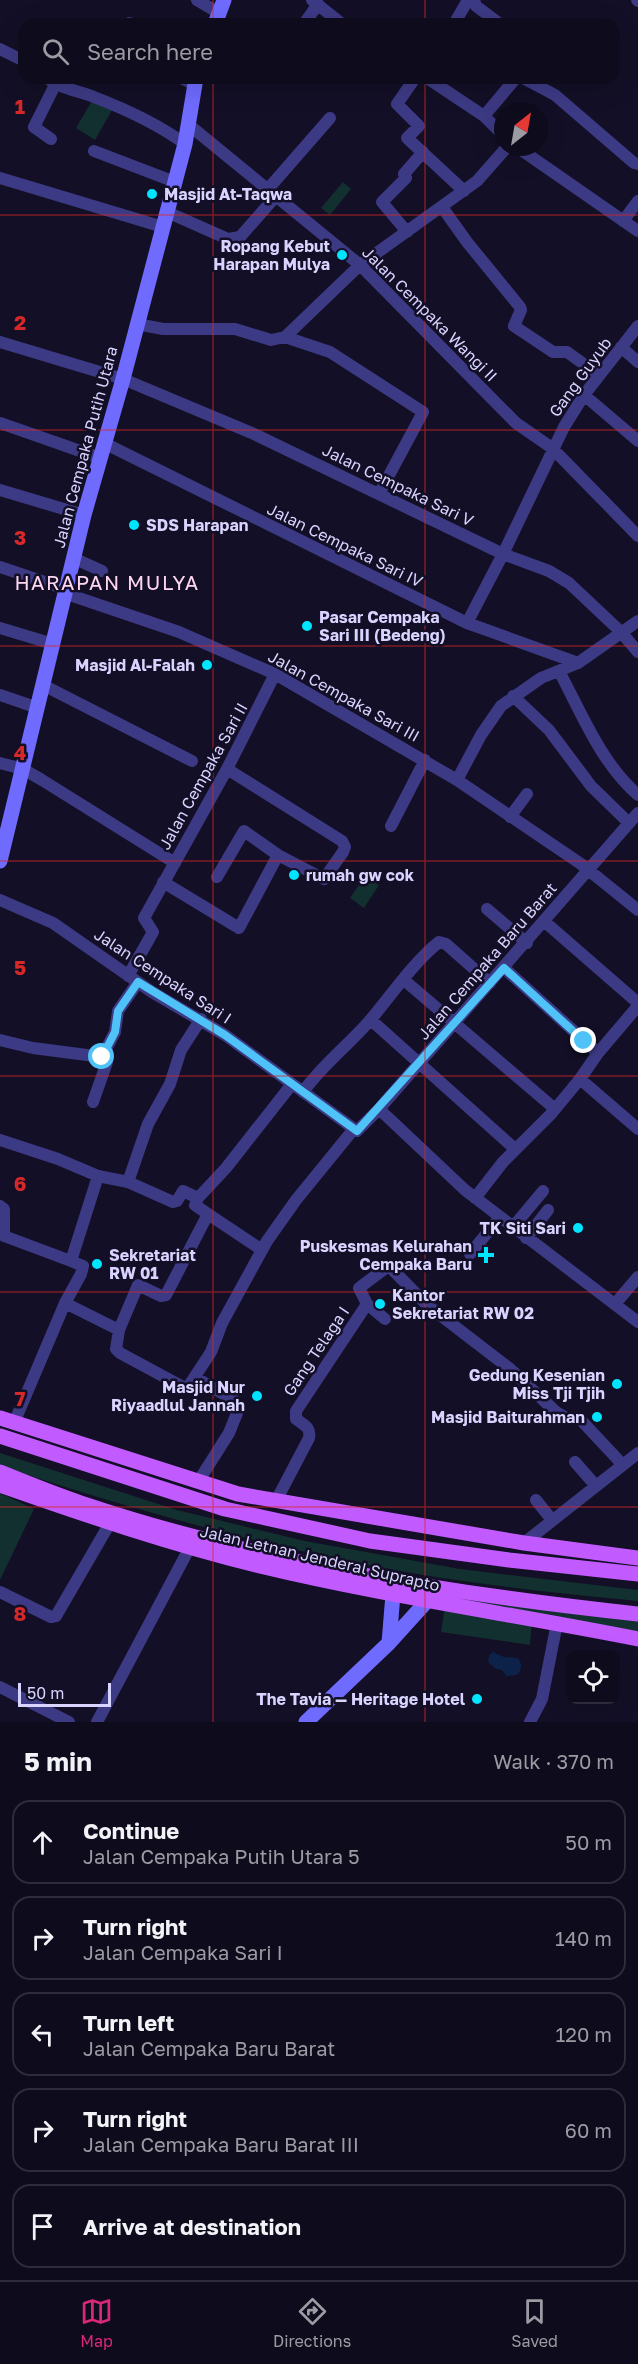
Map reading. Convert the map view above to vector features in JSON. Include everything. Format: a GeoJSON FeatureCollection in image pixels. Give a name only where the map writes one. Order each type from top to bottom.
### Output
{"type":"FeatureCollection","features":[{"type":"Feature","properties":{"kind":"main road"},"geometry":{"type":"LineString","coordinates":[[7,1420],[238,1494],[398,1523],[638,1558]]}},
{"type":"Feature","properties":{"kind":"main road","name":"Jalan Letnan Jenderal Suprapto"},"geometry":{"type":"LineString","coordinates":[[0,1436],[225,1509],[370,1541],[509,1560],[638,1574]]}},
{"type":"Feature","properties":{"kind":"main road","name":"Jalan Letnan Jenderal Suprapto"},"geometry":{"type":"LineString","coordinates":[[0,1472],[81,1503],[200,1537],[304,1562],[432,1587],[638,1614]]}},
{"type":"Feature","properties":{"kind":"main road","name":"Jalan Letnan Jenderal Suprapto"},"geometry":{"type":"LineString","coordinates":[[0,1485],[110,1523],[190,1547],[312,1578],[638,1639]]}},
{"type":"Feature","properties":{"kind":"main road"},"geometry":{"type":"LineString","coordinates":[[398,1523],[416,1547]]}},
{"type":"Feature","properties":{"kind":"main road"},"geometry":{"type":"LineString","coordinates":[[304,1562],[312,1578]]}},
{"type":"Feature","properties":{"kind":"street"},"geometry":{"type":"LineString","coordinates":[[197,0],[220,12]]}},
{"type":"Feature","properties":{"kind":"street"},"geometry":{"type":"LineString","coordinates":[[458,18],[468,0]]}},
{"type":"Feature","properties":{"kind":"street"},"geometry":{"type":"LineString","coordinates":[[474,0],[476,6],[492,18]]}},
{"type":"Feature","properties":{"kind":"street"},"geometry":{"type":"LineString","coordinates":[[307,18],[315,2],[335,18]]}},
{"type":"Feature","properties":{"kind":"street"},"geometry":{"type":"LineString","coordinates":[[0,49],[18,58]]}},
{"type":"Feature","properties":{"kind":"street"},"geometry":{"type":"LineString","coordinates":[[50,84],[34,127],[51,139]]}},
{"type":"Feature","properties":{"kind":"street"},"geometry":{"type":"LineString","coordinates":[[60,84],[113,105],[185,144]]}},
{"type":"Feature","properties":{"kind":"street","name":"Jalan Cempaka Putih Utara"},"geometry":{"type":"LineString","coordinates":[[0,861],[3,832],[23,769],[84,515],[123,379],[185,144],[189,125],[190,84]]}},
{"type":"Feature","properties":{"kind":"street"},"geometry":{"type":"LineString","coordinates":[[411,84],[397,104],[419,126],[407,138],[464,191]]}},
{"type":"Feature","properties":{"kind":"street"},"geometry":{"type":"LineString","coordinates":[[436,84],[484,116],[494,126]]}},
{"type":"Feature","properties":{"kind":"street"},"geometry":{"type":"LineString","coordinates":[[484,116],[511,84]]}},
{"type":"Feature","properties":{"kind":"street"},"geometry":{"type":"LineString","coordinates":[[534,84],[555,95],[638,164]]}},
{"type":"Feature","properties":{"kind":"street"},"geometry":{"type":"LineString","coordinates":[[0,178],[234,239],[240,237],[330,118]]}},
{"type":"Feature","properties":{"kind":"street","name":"Jalan Cempaka Wangi II"},"geometry":{"type":"LineString","coordinates":[[189,125],[360,265],[516,423],[552,448],[638,537]]}},
{"type":"Feature","properties":{"kind":"street"},"geometry":{"type":"LineString","coordinates":[[94,151],[175,182]]}},
{"type":"Feature","properties":{"kind":"street"},"geometry":{"type":"LineString","coordinates":[[407,232],[382,202],[406,178],[404,174],[423,152]]}},
{"type":"Feature","properties":{"kind":"street"},"geometry":{"type":"LineString","coordinates":[[137,324],[163,329],[235,329],[272,340],[285,337],[360,265],[477,181],[499,156]]}},
{"type":"Feature","properties":{"kind":"street"},"geometry":{"type":"LineString","coordinates":[[530,156],[638,231]]}},
{"type":"Feature","properties":{"kind":"street"},"geometry":{"type":"LineString","coordinates":[[623,221],[638,201]]}},
{"type":"Feature","properties":{"kind":"street"},"geometry":{"type":"LineString","coordinates":[[442,207],[486,267],[520,307],[520,312],[514,322],[515,327],[553,352],[567,352],[600,375]]}},
{"type":"Feature","properties":{"kind":"street","name":"Gang Guyub"},"geometry":{"type":"LineString","coordinates":[[467,623],[503,554],[552,448],[584,395],[638,326]]}},
{"type":"Feature","properties":{"kind":"street"},"geometry":{"type":"LineString","coordinates":[[285,337],[330,352],[423,412],[379,494]]}},
{"type":"Feature","properties":{"kind":"street","name":"Jalan Cempaka Sari V"},"geometry":{"type":"LineString","coordinates":[[0,342],[123,379],[254,434],[503,554],[562,578],[621,632],[638,652]]}},
{"type":"Feature","properties":{"kind":"street"},"geometry":{"type":"LineString","coordinates":[[621,347],[638,362]]}},
{"type":"Feature","properties":{"kind":"street"},"geometry":{"type":"LineString","coordinates":[[584,395],[638,441]]}},
{"type":"Feature","properties":{"kind":"street","name":"Jalan Cempaka Sari IV"},"geometry":{"type":"LineString","coordinates":[[0,423],[102,451],[467,623],[578,663]]}},
{"type":"Feature","properties":{"kind":"street"},"geometry":{"type":"LineString","coordinates":[[0,490],[84,515]]}},
{"type":"Feature","properties":{"kind":"street"},"geometry":{"type":"LineString","coordinates":[[73,558],[102,571]]}},
{"type":"Feature","properties":{"kind":"street","name":"Jalan Cempaka Sari III"},"geometry":{"type":"LineString","coordinates":[[0,567],[179,632],[275,674],[457,780],[587,869],[638,910]]}},
{"type":"Feature","properties":{"kind":"street"},"geometry":{"type":"LineString","coordinates":[[457,780],[493,716],[513,696],[541,678],[578,663],[638,621]]}},
{"type":"Feature","properties":{"kind":"street"},"geometry":{"type":"LineString","coordinates":[[0,628],[53,644]]}},
{"type":"Feature","properties":{"kind":"street"},"geometry":{"type":"LineString","coordinates":[[559,671],[613,769],[638,795]]}},
{"type":"Feature","properties":{"kind":"street","name":"Jalan Cempaka Sari II"},"geometry":{"type":"LineString","coordinates":[[0,763],[23,769],[175,863],[227,769],[275,674]]}},
{"type":"Feature","properties":{"kind":"street"},"geometry":{"type":"LineString","coordinates":[[43,685],[192,761]]}},
{"type":"Feature","properties":{"kind":"street"},"geometry":{"type":"LineString","coordinates":[[0,695],[38,708]]}},
{"type":"Feature","properties":{"kind":"street"},"geometry":{"type":"LineString","coordinates":[[513,696],[549,729],[591,786],[629,823]]}},
{"type":"Feature","properties":{"kind":"street"},"geometry":{"type":"LineString","coordinates":[[391,826],[425,760]]}},
{"type":"Feature","properties":{"kind":"street"},"geometry":{"type":"LineString","coordinates":[[218,877],[244,831],[278,855],[324,879],[345,847],[342,841],[227,769]]}},
{"type":"Feature","properties":{"kind":"street"},"geometry":{"type":"LineString","coordinates":[[510,817],[527,794]]}},
{"type":"Feature","properties":{"kind":"street","name":"Jalan Cempaka Baru Barat"},"geometry":{"type":"LineString","coordinates":[[196,1378],[262,1250],[296,1200],[356,1130],[379,1109],[545,922],[587,869],[638,813]]}},
{"type":"Feature","properties":{"kind":"street"},"geometry":{"type":"LineString","coordinates":[[164,882],[239,928],[278,855]]}},
{"type":"Feature","properties":{"kind":"street"},"geometry":{"type":"LineString","coordinates":[[102,1057],[115,1032],[118,1011],[153,932],[144,918],[175,863]]}},
{"type":"Feature","properties":{"kind":"street","name":"Jalan Cempaka Sari I"},"geometry":{"type":"LineString","coordinates":[[0,900],[53,923],[133,979],[201,1019],[356,1130]]}},
{"type":"Feature","properties":{"kind":"street"},"geometry":{"type":"LineString","coordinates":[[487,909],[526,943]]}},
{"type":"Feature","properties":{"kind":"street"},"geometry":{"type":"LineString","coordinates":[[475,1198],[515,1149],[555,1109],[638,1005],[545,922]]}},
{"type":"Feature","properties":{"kind":"street"},"geometry":{"type":"LineString","coordinates":[[303,1092],[312,1079],[371,1020],[436,944],[441,942],[490,983]]}},
{"type":"Feature","properties":{"kind":"street"},"geometry":{"type":"LineString","coordinates":[[504,968],[598,1053]]}},
{"type":"Feature","properties":{"kind":"street"},"geometry":{"type":"LineString","coordinates":[[404,980],[555,1109]]}},
{"type":"Feature","properties":{"kind":"street"},"geometry":{"type":"LineString","coordinates":[[128,1182],[148,1124],[170,1084],[181,1050],[201,1019]]}},
{"type":"Feature","properties":{"kind":"street"},"geometry":{"type":"LineString","coordinates":[[371,1020],[515,1149]]}},
{"type":"Feature","properties":{"kind":"street"},"geometry":{"type":"LineString","coordinates":[[0,1040],[33,1048],[102,1057],[107,1062],[93,1102]]}},
{"type":"Feature","properties":{"kind":"street"},"geometry":{"type":"LineString","coordinates":[[580,1079],[638,1129]]}},
{"type":"Feature","properties":{"kind":"street"},"geometry":{"type":"LineString","coordinates":[[262,1250],[195,1205],[198,1198],[226,1168],[292,1084]]}},
{"type":"Feature","properties":{"kind":"street"},"geometry":{"type":"LineString","coordinates":[[379,1109],[475,1198],[638,1322]]}},
{"type":"Feature","properties":{"kind":"street"},"geometry":{"type":"LineString","coordinates":[[0,1140],[58,1159],[98,1176],[128,1182],[177,1202],[183,1191],[198,1198]]}},
{"type":"Feature","properties":{"kind":"street"},"geometry":{"type":"LineString","coordinates":[[71,1261],[98,1176]]}},
{"type":"Feature","properties":{"kind":"street"},"geometry":{"type":"LineString","coordinates":[[513,1227],[543,1191]]}},
{"type":"Feature","properties":{"kind":"street"},"geometry":{"type":"LineString","coordinates":[[0,1206],[4,1209],[4,1236],[83,1266],[7,1420]]}},
{"type":"Feature","properties":{"kind":"street"},"geometry":{"type":"LineString","coordinates":[[526,1238],[548,1210]]}},
{"type":"Feature","properties":{"kind":"street"},"geometry":{"type":"LineString","coordinates":[[198,1482],[229,1433],[239,1408],[234,1400],[196,1378],[190,1386],[185,1388],[117,1351],[119,1330],[138,1285],[160,1296],[166,1295],[208,1214]]}},
{"type":"Feature","properties":{"kind":"street"},"geometry":{"type":"LineString","coordinates":[[470,1254],[500,1217]]}},
{"type":"Feature","properties":{"kind":"street","name":"Gang Telaga I"},"geometry":{"type":"LineString","coordinates":[[276,1501],[309,1438],[310,1432],[296,1419],[296,1411],[368,1304],[359,1289],[385,1267],[390,1267],[427,1305],[509,1368],[556,1412],[566,1418],[579,1418],[622,1464]]}},
{"type":"Feature","properties":{"kind":"street"},"geometry":{"type":"LineString","coordinates":[[615,1304],[638,1277]]}},
{"type":"Feature","properties":{"kind":"street"},"geometry":{"type":"LineString","coordinates":[[64,1303],[119,1330]]}},
{"type":"Feature","properties":{"kind":"street"},"geometry":{"type":"LineString","coordinates":[[368,1304],[385,1319]]}},
{"type":"Feature","properties":{"kind":"street"},"geometry":{"type":"LineString","coordinates":[[524,1543],[638,1453]]}},
{"type":"Feature","properties":{"kind":"street"},"geometry":{"type":"LineString","coordinates":[[575,1462],[596,1485]]}},
{"type":"Feature","properties":{"kind":"street"},"geometry":{"type":"LineString","coordinates":[[536,1500],[552,1520]]}},
{"type":"Feature","properties":{"kind":"street"},"geometry":{"type":"LineString","coordinates":[[0,1592],[51,1617],[56,1616],[110,1523]]}},
{"type":"Feature","properties":{"kind":"street"},"geometry":{"type":"LineString","coordinates":[[97,1722],[190,1547]]}},
{"type":"Feature","properties":{"kind":"street"},"geometry":{"type":"LineString","coordinates":[[389,1643],[393,1594]]}},
{"type":"Feature","properties":{"kind":"street"},"geometry":{"type":"LineString","coordinates":[[307,1722],[389,1643],[427,1601]]}},
{"type":"Feature","properties":{"kind":"street"},"geometry":{"type":"LineString","coordinates":[[530,1722],[542,1699],[557,1623]]}},
{"type":"Feature","properties":{"kind":"street"},"geometry":{"type":"LineString","coordinates":[[0,1687],[69,1722]]}},
{"type":"Feature","properties":{"kind":"green space"},"geometry":{"type":"Polygon","coordinates":[[[93,99],[112,110],[95,140],[76,128],[93,99]]]}},
{"type":"Feature","properties":{"kind":"green space"},"geometry":{"type":"Polygon","coordinates":[[[343,182],[351,189],[330,215],[321,208],[343,182]]]}},
{"type":"Feature","properties":{"kind":"green space"},"geometry":{"type":"Polygon","coordinates":[[[365,876],[379,885],[364,908],[350,898],[365,876]]]}},
{"type":"Feature","properties":{"kind":"green space"},"geometry":{"type":"Polygon","coordinates":[[[0,1453],[177,1510],[305,1541],[460,1569],[638,1590],[638,1601],[417,1574],[259,1541],[155,1514],[0,1466],[0,1453]]]}},
{"type":"Feature","properties":{"kind":"green space"},"geometry":{"type":"Polygon","coordinates":[[[0,1493],[34,1509],[0,1580],[0,1493]]]}},
{"type":"Feature","properties":{"kind":"green space"},"geometry":{"type":"Polygon","coordinates":[[[252,1550],[638,1614],[638,1639],[532,1619],[530,1645],[441,1632],[445,1605],[252,1550]]]}},
{"type":"Feature","properties":{"kind":"water"},"geometry":{"type":"Polygon","coordinates":[[[493,1652],[504,1657],[517,1658],[521,1666],[517,1675],[506,1676],[502,1670],[496,1669],[488,1662],[493,1652]]]}},
{"type":"Feature","properties":{"kind":"place","name":"Masjid At-Taqwa"},"geometry":{"type":"Point","coordinates":[152,194]}},
{"type":"Feature","properties":{"kind":"place","name":"Ropang Kebut Harapan Mulya"},"geometry":{"type":"Point","coordinates":[342,255]}},
{"type":"Feature","properties":{"kind":"place","name":"SDS Harapan"},"geometry":{"type":"Point","coordinates":[134,525]}},
{"type":"Feature","properties":{"kind":"place","name":"Pasar Cempaka Sari III (Bedeng)"},"geometry":{"type":"Point","coordinates":[307,626]}},
{"type":"Feature","properties":{"kind":"place","name":"Masjid Al-Falah"},"geometry":{"type":"Point","coordinates":[207,665]}},
{"type":"Feature","properties":{"kind":"place","name":"rumah gw cok"},"geometry":{"type":"Point","coordinates":[294,875]}},
{"type":"Feature","properties":{"kind":"place","name":"TK Siti Sari"},"geometry":{"type":"Point","coordinates":[578,1228]}},
{"type":"Feature","properties":{"kind":"place","name":"Puskesmas Kelurahan Cempaka Baru"},"geometry":{"type":"Point","coordinates":[486,1255]}},
{"type":"Feature","properties":{"kind":"place","name":"Sekretariat RW 01"},"geometry":{"type":"Point","coordinates":[97,1264]}},
{"type":"Feature","properties":{"kind":"place","name":"Kantor Sekretariat RW 02"},"geometry":{"type":"Point","coordinates":[380,1304]}},
{"type":"Feature","properties":{"kind":"place","name":"Gedung Kesenian Miss Tji Tjih"},"geometry":{"type":"Point","coordinates":[617,1384]}},
{"type":"Feature","properties":{"kind":"place","name":"Masjid Nur Riyaadlul Jannah"},"geometry":{"type":"Point","coordinates":[257,1396]}},
{"type":"Feature","properties":{"kind":"place","name":"Masjid Baiturahman"},"geometry":{"type":"Point","coordinates":[597,1417]}},
{"type":"Feature","properties":{"kind":"place","name":"The Tavia — Heritage Hotel"},"geometry":{"type":"Point","coordinates":[477,1699]}},
{"type":"Feature","properties":{"kind":"district","name":"HARAPAN MULYA"},"geometry":{"type":"Point","coordinates":[107,583]}},
{"type":"Feature","properties":{"kind":"route"},"geometry":{"type":"LineString","coordinates":[[102,1057],[115,1032],[118,1011],[138,982],[225,1035],[357,1131],[504,968],[584,1041]]}}]}
